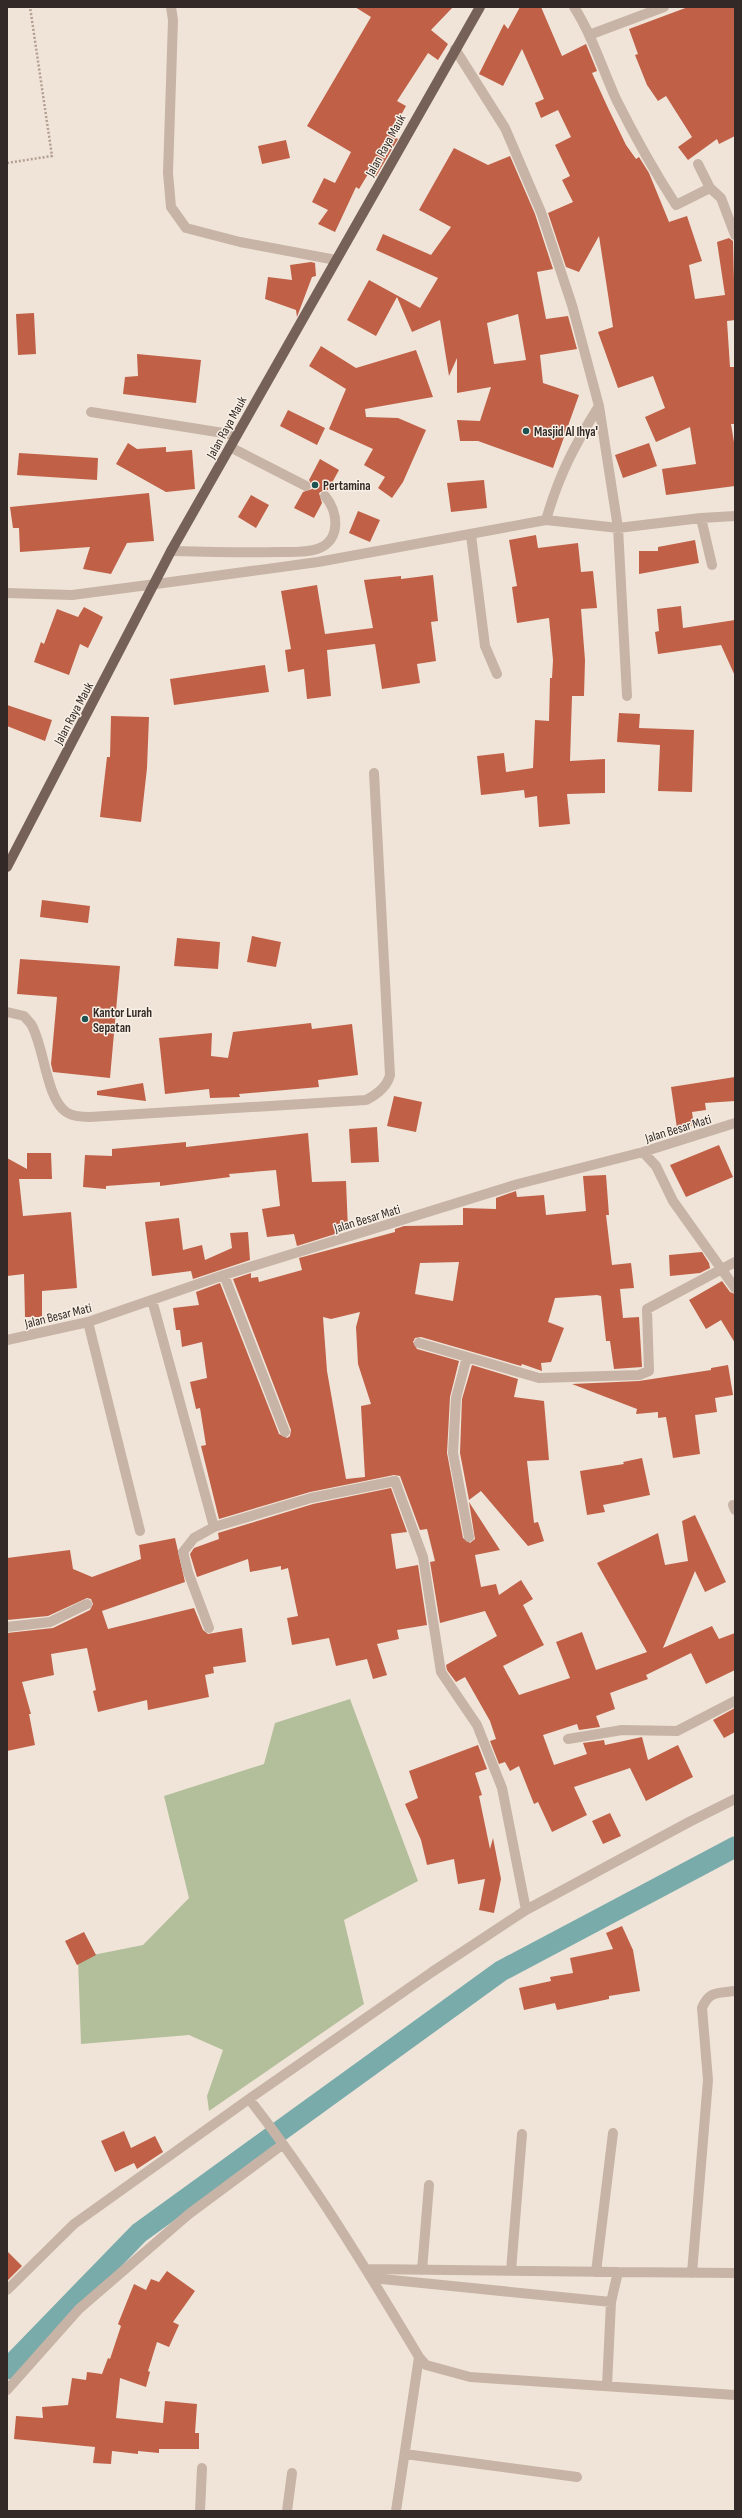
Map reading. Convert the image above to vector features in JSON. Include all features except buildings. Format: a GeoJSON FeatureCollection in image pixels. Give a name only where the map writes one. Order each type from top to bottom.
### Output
{"type":"FeatureCollection","features":[{"type":"Feature","properties":{"kind":"main road","name":"Jalan Raya Mauk"},"geometry":{"type":"LineString","coordinates":[[7,867],[156,584],[171,551],[478,8]]}},
{"type":"Feature","properties":{"kind":"street"},"geometry":{"type":"LineString","coordinates":[[171,7],[173,20],[168,173],[170,207],[186,228],[240,242],[336,260]]}},
{"type":"Feature","properties":{"kind":"street"},"geometry":{"type":"LineString","coordinates":[[574,7],[589,35],[616,98],[661,183],[676,205],[710,188]]}},
{"type":"Feature","properties":{"kind":"street"},"geometry":{"type":"LineString","coordinates":[[589,35],[664,7]]}},
{"type":"Feature","properties":{"kind":"street"},"geometry":{"type":"LineString","coordinates":[[455,48],[505,128],[541,212],[572,305],[599,406],[618,528],[627,696]]}},
{"type":"Feature","properties":{"kind":"street"},"geometry":{"type":"LineString","coordinates":[[698,164],[710,188],[721,198],[735,235]]}},
{"type":"Feature","properties":{"kind":"street"},"geometry":{"type":"LineString","coordinates":[[546,520],[557,482],[579,437],[599,406]]}},
{"type":"Feature","properties":{"kind":"street"},"geometry":{"type":"LineString","coordinates":[[91,412],[236,434]]}},
{"type":"Feature","properties":{"kind":"street"},"geometry":{"type":"LineString","coordinates":[[230,447],[306,486]]}},
{"type":"Feature","properties":{"kind":"street"},"geometry":{"type":"LineString","coordinates":[[171,551],[241,553],[307,552],[319,549],[328,542],[337,521],[332,504],[325,496]]}},
{"type":"Feature","properties":{"kind":"street"},"geometry":{"type":"LineString","coordinates":[[7,593],[72,595],[156,584],[318,562],[546,520],[618,528],[701,518],[735,516]]}},
{"type":"Feature","properties":{"kind":"street"},"geometry":{"type":"LineString","coordinates":[[701,518],[712,565]]}},
{"type":"Feature","properties":{"kind":"street"},"geometry":{"type":"LineString","coordinates":[[471,535],[485,646],[497,674]]}},
{"type":"Feature","properties":{"kind":"street"},"geometry":{"type":"LineString","coordinates":[[7,1012],[24,1016],[31,1024],[53,1091],[64,1110],[74,1116],[90,1117],[366,1100],[374,1096],[386,1085],[390,1076],[374,772]]}},
{"type":"Feature","properties":{"kind":"street","name":"Jalan Besar Mati"},"geometry":{"type":"LineString","coordinates":[[7,1340],[88,1322],[224,1276],[518,1184],[643,1152],[735,1123]]}},
{"type":"Feature","properties":{"kind":"street"},"geometry":{"type":"LineString","coordinates":[[643,1152],[656,1166],[673,1201],[735,1288]]}},
{"type":"Feature","properties":{"kind":"street"},"geometry":{"type":"LineString","coordinates":[[419,1343],[539,1378],[639,1375],[649,1371],[647,1309],[735,1262]]}},
{"type":"Feature","properties":{"kind":"street"},"geometry":{"type":"LineString","coordinates":[[224,1276],[285,1432]]}},
{"type":"Feature","properties":{"kind":"street"},"geometry":{"type":"LineString","coordinates":[[152,1300],[214,1527]]}},
{"type":"Feature","properties":{"kind":"street"},"geometry":{"type":"LineString","coordinates":[[88,1322],[140,1531]]}},
{"type":"Feature","properties":{"kind":"street"},"geometry":{"type":"LineString","coordinates":[[467,1357],[456,1398],[453,1453],[469,1537]]}},
{"type":"Feature","properties":{"kind":"street"},"geometry":{"type":"LineString","coordinates":[[209,1628],[183,1552],[194,1538],[214,1527],[311,1498],[395,1481],[423,1557],[441,1672],[477,1725],[502,1788],[526,1910]]}},
{"type":"Feature","properties":{"kind":"street"},"geometry":{"type":"LineString","coordinates":[[7,1627],[50,1622],[87,1604]]}},
{"type":"Feature","properties":{"kind":"street"},"geometry":{"type":"LineString","coordinates":[[568,1740],[622,1730],[677,1731],[735,1701]]}},
{"type":"Feature","properties":{"kind":"street"},"geometry":{"type":"LineString","coordinates":[[7,2290],[74,2224],[252,2102],[526,1910],[689,1822],[735,1799]]}},
{"type":"Feature","properties":{"kind":"street"},"geometry":{"type":"LineString","coordinates":[[692,2273],[708,2080],[702,2008],[706,1999],[713,1994],[735,1991]]}},
{"type":"Feature","properties":{"kind":"street"},"geometry":{"type":"LineString","coordinates":[[252,2102],[372,2278],[419,2358],[426,2365],[470,2377],[735,2395]]}},
{"type":"Feature","properties":{"kind":"street"},"geometry":{"type":"LineString","coordinates":[[596,2272],[613,2133]]}},
{"type":"Feature","properties":{"kind":"street"},"geometry":{"type":"LineString","coordinates":[[511,2271],[522,2134]]}},
{"type":"Feature","properties":{"kind":"street"},"geometry":{"type":"LineString","coordinates":[[7,2390],[79,2309],[188,2214],[280,2142]]}},
{"type":"Feature","properties":{"kind":"street"},"geometry":{"type":"LineString","coordinates":[[422,2270],[429,2186]]}},
{"type":"Feature","properties":{"kind":"street"},"geometry":{"type":"LineString","coordinates":[[366,2269],[735,2273]]}},
{"type":"Feature","properties":{"kind":"street"},"geometry":{"type":"LineString","coordinates":[[607,2386],[611,2302],[618,2272]]}},
{"type":"Feature","properties":{"kind":"street"},"geometry":{"type":"LineString","coordinates":[[372,2278],[611,2302]]}},
{"type":"Feature","properties":{"kind":"street"},"geometry":{"type":"LineString","coordinates":[[396,2511],[419,2358]]}},
{"type":"Feature","properties":{"kind":"street"},"geometry":{"type":"LineString","coordinates":[[404,2454],[577,2477]]}},
{"type":"Feature","properties":{"kind":"street"},"geometry":{"type":"LineString","coordinates":[[200,2511],[202,2468]]}},
{"type":"Feature","properties":{"kind":"street"},"geometry":{"type":"LineString","coordinates":[[288,2511],[292,2472]]}},
{"type":"Feature","properties":{"kind":"path"},"geometry":{"type":"LineString","coordinates":[[7,163],[52,156],[30,7]]}},
{"type":"Feature","properties":{"kind":"green space"},"geometry":{"type":"Polygon","coordinates":[[[350,1699],[418,1881],[344,1920],[364,2004],[209,2111],[207,2096],[223,2050],[189,2035],[81,2044],[78,1958],[143,1945],[189,1898],[164,1796],[264,1764],[275,1723],[350,1699]]]}},
{"type":"Feature","properties":{"kind":"waterway"},"geometry":{"type":"LineString","coordinates":[[7,2369],[139,2233],[501,1971],[735,1847]]}},
{"type":"Feature","properties":{"kind":"place","name":"Masjid Al Ihya'"},"geometry":{"type":"Point","coordinates":[526,431]}},
{"type":"Feature","properties":{"kind":"place","name":"Pertamina"},"geometry":{"type":"Point","coordinates":[315,485]}},
{"type":"Feature","properties":{"kind":"place","name":"Kantor Lurah Sepatan"},"geometry":{"type":"Point","coordinates":[85,1019]}}]}
